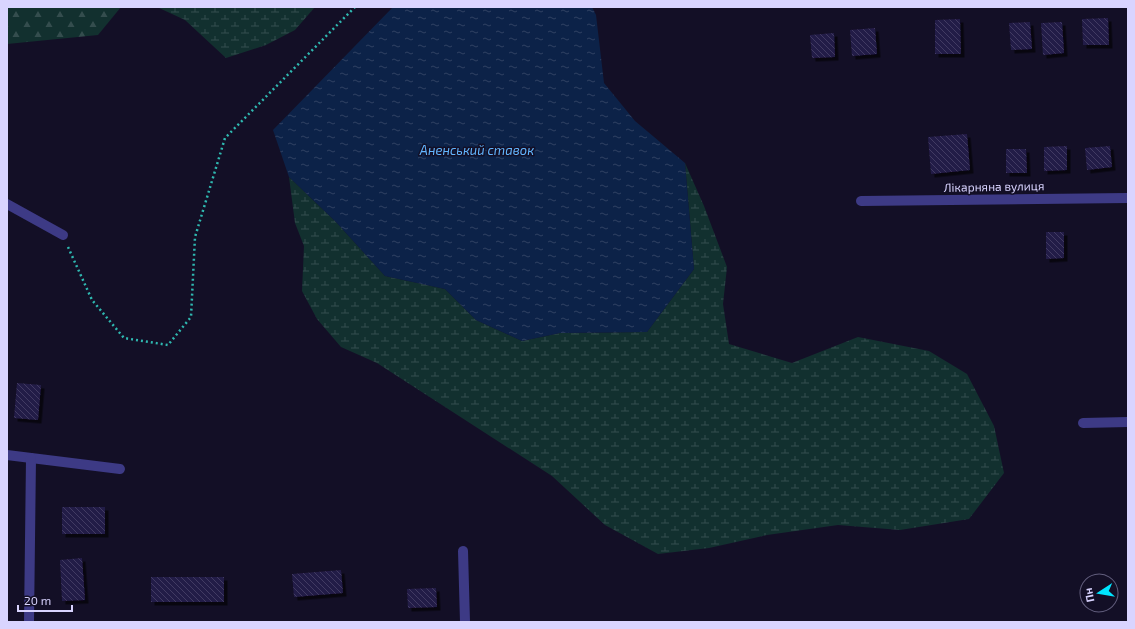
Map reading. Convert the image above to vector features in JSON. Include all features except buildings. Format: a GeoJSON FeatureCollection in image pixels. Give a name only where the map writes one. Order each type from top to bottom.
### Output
{"type":"FeatureCollection","features":[{"type":"Feature","properties":{"kind":"street","name":"Лікарняна вулиця"},"geometry":{"type":"LineString","coordinates":[[861,201],[1128,198]]}},
{"type":"Feature","properties":{"kind":"street"},"geometry":{"type":"LineString","coordinates":[[7,204],[63,235]]}},
{"type":"Feature","properties":{"kind":"street"},"geometry":{"type":"LineString","coordinates":[[1083,423],[1128,422]]}},
{"type":"Feature","properties":{"kind":"street"},"geometry":{"type":"LineString","coordinates":[[7,455],[120,469]]}},
{"type":"Feature","properties":{"kind":"street"},"geometry":{"type":"LineString","coordinates":[[29,622],[31,458]]}},
{"type":"Feature","properties":{"kind":"street"},"geometry":{"type":"LineString","coordinates":[[464,551],[465,622]]}},
{"type":"Feature","properties":{"kind":"path"},"geometry":{"type":"LineString","coordinates":[[63,235],[92,300],[124,338],[168,346],[191,316],[195,237],[225,138],[355,7]]}},
{"type":"Feature","properties":{"kind":"green space"},"geometry":{"type":"Polygon","coordinates":[[[7,7],[121,7],[98,35],[7,44],[7,7]]]}},
{"type":"Feature","properties":{"kind":"green space"},"geometry":{"type":"Polygon","coordinates":[[[157,7],[315,7],[295,30],[266,45],[226,58],[185,20],[157,7]]]}},
{"type":"Feature","properties":{"kind":"green space"},"geometry":{"type":"Polygon","coordinates":[[[685,163],[704,206],[727,267],[723,304],[729,344],[792,363],[858,337],[929,351],[967,374],[994,426],[1004,473],[969,519],[900,530],[838,525],[767,535],[709,548],[658,554],[605,525],[552,476],[377,363],[341,347],[317,319],[302,291],[304,246],[295,223],[289,177],[336,222],[385,276],[445,289],[476,320],[522,341],[560,333],[647,332],[694,269],[685,163]]]}},
{"type":"Feature","properties":{"kind":"water","name":"Аненський ставок"},"geometry":{"type":"Polygon","coordinates":[[[393,7],[592,7],[596,15],[604,83],[635,121],[685,163],[694,269],[647,332],[560,333],[522,341],[476,320],[445,289],[385,276],[336,222],[289,177],[273,130],[393,7]]]}}]}
